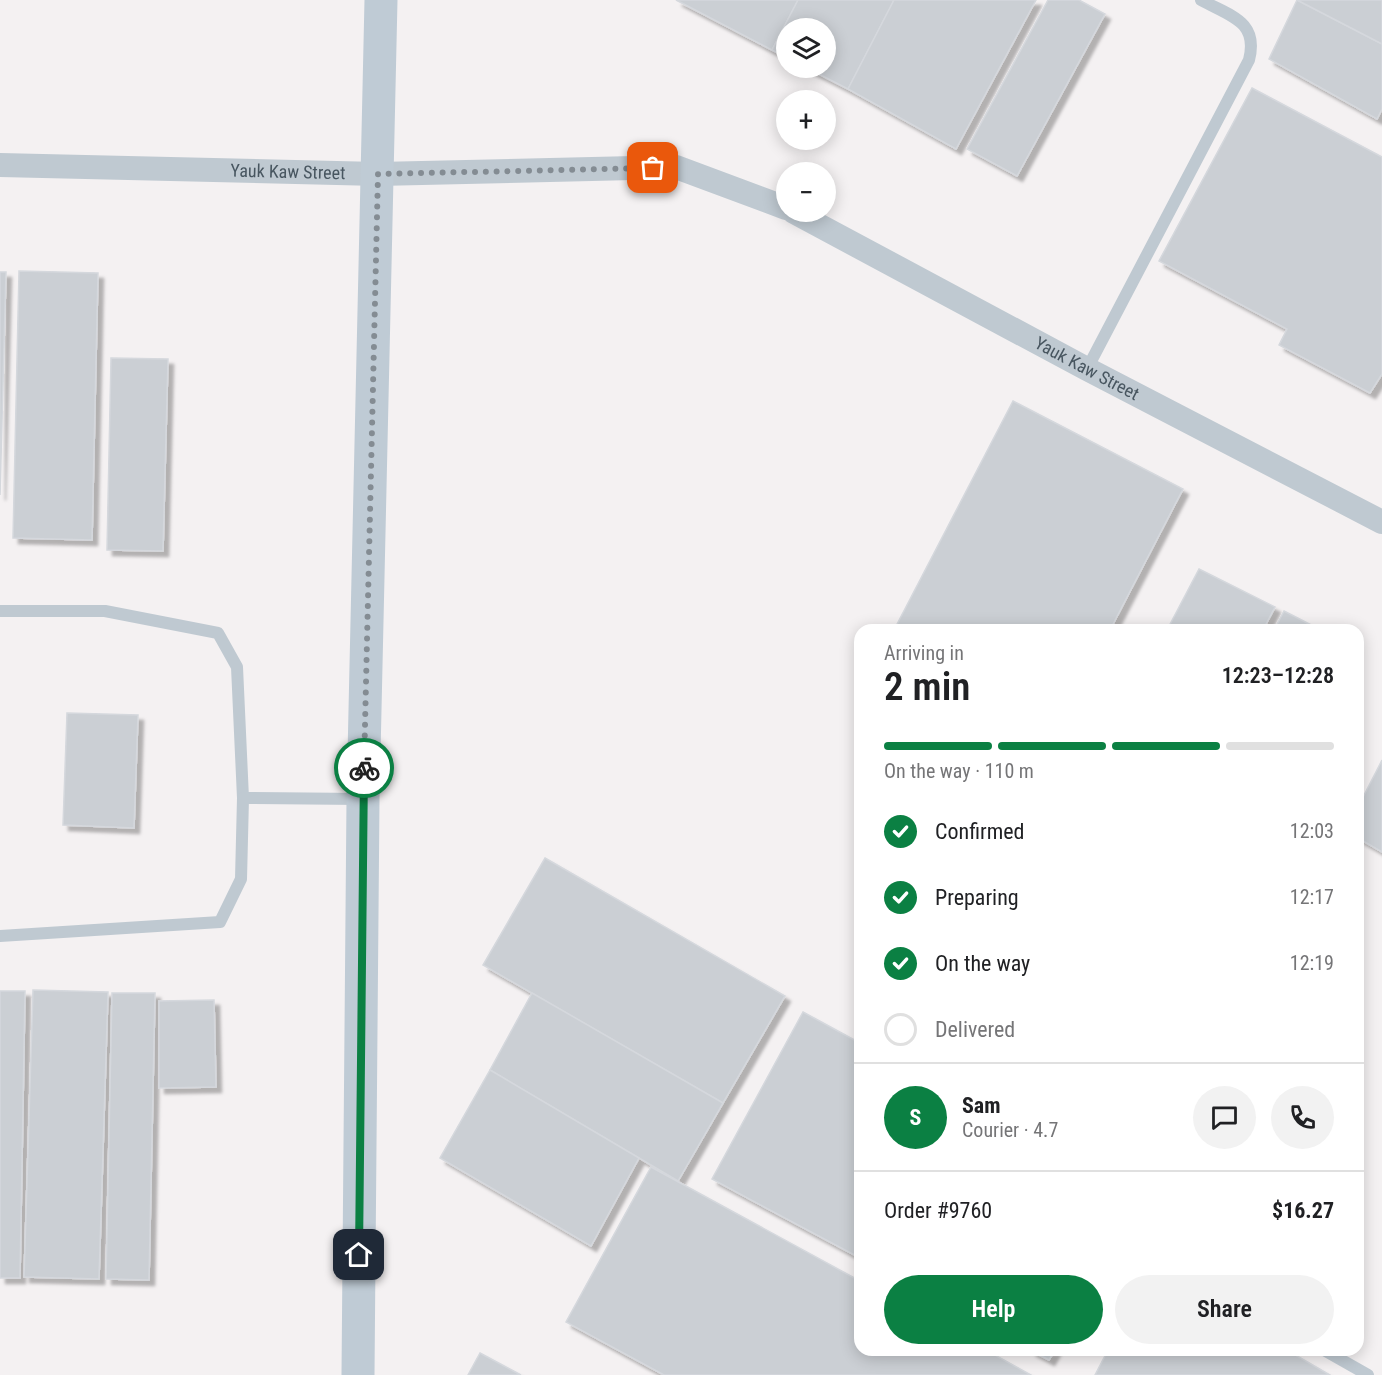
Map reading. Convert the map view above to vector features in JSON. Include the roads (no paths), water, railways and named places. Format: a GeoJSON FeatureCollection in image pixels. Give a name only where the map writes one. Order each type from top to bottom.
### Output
{"type":"FeatureCollection","features":[{"type":"Feature","properties":{"kind":"street"},"geometry":{"type":"LineString","coordinates":[[358,1375],[363,799],[381,0]]}},
{"type":"Feature","properties":{"kind":"street","name":"Yauk Kaw Street"},"geometry":{"type":"LineString","coordinates":[[0,165],[378,174],[676,167],[776,204]]}},
{"type":"Feature","properties":{"kind":"street","name":"Yauk Kaw Street"},"geometry":{"type":"LineString","coordinates":[[813,222],[1087,369],[1382,522]]}},
{"type":"Feature","properties":{"kind":"lane"},"geometry":{"type":"LineString","coordinates":[[1087,369],[1249,60],[1253,45],[1250,32],[1239,20],[1201,0]]}},
{"type":"Feature","properties":{"kind":"lane"},"geometry":{"type":"LineString","coordinates":[[0,611],[105,611],[218,633],[237,668],[243,798],[241,879],[220,922],[0,936]]}},
{"type":"Feature","properties":{"kind":"lane"},"geometry":{"type":"LineString","coordinates":[[243,798],[363,799]]}},
{"type":"Feature","properties":{"kind":"lane"},"geometry":{"type":"LineString","coordinates":[[1335,1356],[1368,1375]]}}]}
